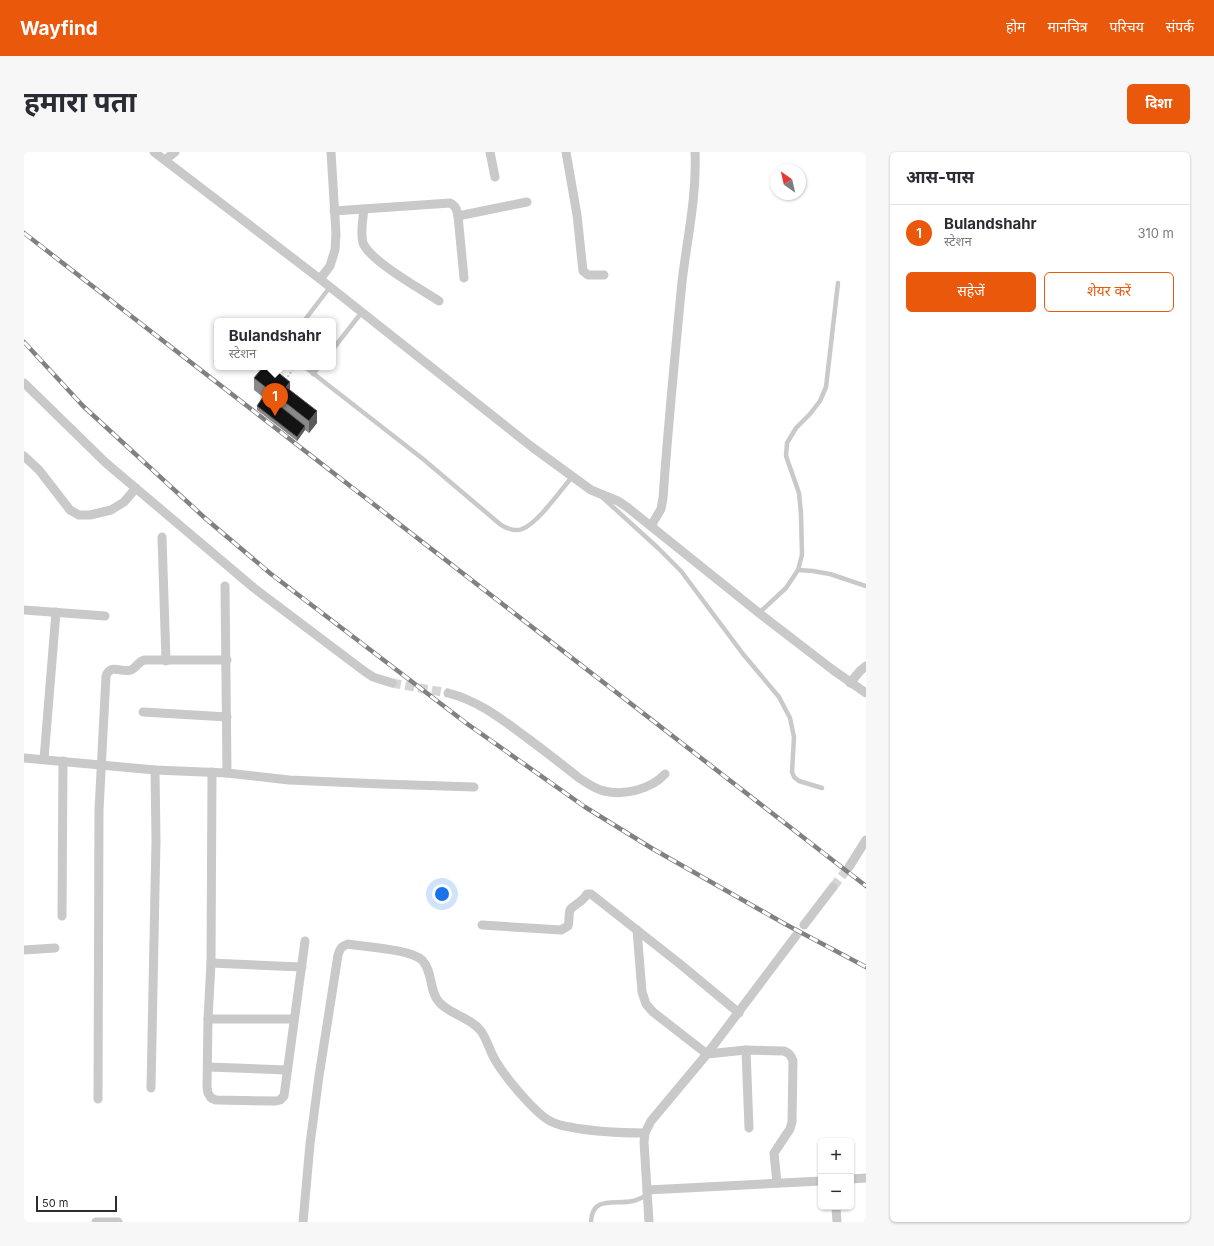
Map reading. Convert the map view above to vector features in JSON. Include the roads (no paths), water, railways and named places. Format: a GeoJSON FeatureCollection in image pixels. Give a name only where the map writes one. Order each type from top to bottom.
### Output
{"type":"FeatureCollection","features":[{"type":"Feature","properties":{"kind":"street"},"geometry":{"type":"LineString","coordinates":[[154,152],[362,312],[532,447],[591,490],[600,495],[618,501],[759,613],[850,683],[866,693]]}},
{"type":"Feature","properties":{"kind":"street"},"geometry":{"type":"LineString","coordinates":[[165,160],[175,152]]}},
{"type":"Feature","properties":{"kind":"street"},"geometry":{"type":"LineString","coordinates":[[320,280],[330,266],[335,250],[336,234],[332,152]]}},
{"type":"Feature","properties":{"kind":"street"},"geometry":{"type":"LineString","coordinates":[[490,152],[495,177]]}},
{"type":"Feature","properties":{"kind":"street"},"geometry":{"type":"LineString","coordinates":[[566,152],[577,215],[583,271],[588,275],[604,275]]}},
{"type":"Feature","properties":{"kind":"street"},"geometry":{"type":"LineString","coordinates":[[651,526],[661,509],[663,498],[682,282],[693,208],[695,152]]}},
{"type":"Feature","properties":{"kind":"street"},"geometry":{"type":"LineString","coordinates":[[458,216],[527,202]]}},
{"type":"Feature","properties":{"kind":"street"},"geometry":{"type":"LineString","coordinates":[[334,211],[454,205],[457,208],[464,278]]}},
{"type":"Feature","properties":{"kind":"street"},"geometry":{"type":"LineString","coordinates":[[364,209],[362,235],[363,244],[368,251],[393,272],[439,301]]}},
{"type":"Feature","properties":{"kind":"street"},"geometry":{"type":"LineString","coordinates":[[24,383],[106,463],[254,588],[364,671],[373,677],[392,683]]}},
{"type":"Feature","properties":{"kind":"street"},"geometry":{"type":"LineString","coordinates":[[24,456],[38,470],[70,510],[79,515],[90,515],[112,510],[124,502],[136,488]]}},
{"type":"Feature","properties":{"kind":"street"},"geometry":{"type":"LineString","coordinates":[[162,537],[166,661]]}},
{"type":"Feature","properties":{"kind":"street"},"geometry":{"type":"LineString","coordinates":[[225,586],[227,773]]}},
{"type":"Feature","properties":{"kind":"street"},"geometry":{"type":"LineString","coordinates":[[24,610],[105,616]]}},
{"type":"Feature","properties":{"kind":"street"},"geometry":{"type":"LineString","coordinates":[[44,759],[56,612]]}},
{"type":"Feature","properties":{"kind":"street"},"geometry":{"type":"LineString","coordinates":[[98,1099],[99,825],[107,672],[115,669],[134,669],[139,662],[144,660],[226,660]]}},
{"type":"Feature","properties":{"kind":"street"},"geometry":{"type":"LineString","coordinates":[[850,683],[866,666]]}},
{"type":"Feature","properties":{"kind":"street"},"geometry":{"type":"LineString","coordinates":[[448,693],[479,704],[496,714],[579,778],[604,791],[633,791],[651,786],[665,774]]}},
{"type":"Feature","properties":{"kind":"street"},"geometry":{"type":"LineString","coordinates":[[143,712],[227,717]]}},
{"type":"Feature","properties":{"kind":"street"},"geometry":{"type":"LineString","coordinates":[[24,758],[155,770],[227,773],[289,780],[474,786]]}},
{"type":"Feature","properties":{"kind":"street"},"geometry":{"type":"LineString","coordinates":[[62,916],[63,761]]}},
{"type":"Feature","properties":{"kind":"street"},"geometry":{"type":"LineString","coordinates":[[151,1088],[156,841],[155,770]]}},
{"type":"Feature","properties":{"kind":"street"},"geometry":{"type":"LineString","coordinates":[[212,772],[211,963],[208,1019],[208,1093],[211,1098],[216,1100],[276,1101],[280,1100],[284,1096],[305,941]]}},
{"type":"Feature","properties":{"kind":"street"},"geometry":{"type":"LineString","coordinates":[[849,867],[866,840]]}},
{"type":"Feature","properties":{"kind":"street"},"geometry":{"type":"LineString","coordinates":[[804,925],[833,887]]}},
{"type":"Feature","properties":{"kind":"street"},"geometry":{"type":"LineString","coordinates":[[482,925],[565,929],[568,926],[569,915],[572,908],[581,902],[588,893],[591,894],[680,964],[739,1013]]}},
{"type":"Feature","properties":{"kind":"street"},"geometry":{"type":"LineString","coordinates":[[637,930],[642,992],[646,1004],[653,1012],[707,1054],[746,1050],[784,1051],[788,1052],[792,1056],[792,1122],[790,1129],[774,1153],[777,1183]]}},
{"type":"Feature","properties":{"kind":"street"},"geometry":{"type":"LineString","coordinates":[[649,1222],[644,1153],[645,1133],[651,1121],[707,1054],[795,937]]}},
{"type":"Feature","properties":{"kind":"street"},"geometry":{"type":"LineString","coordinates":[[303,1222],[310,1144],[338,955],[339,949],[348,944],[397,951],[413,955],[422,961],[428,971],[434,996],[439,1003],[474,1024],[481,1030],[497,1064],[524,1098],[539,1113],[550,1121],[592,1131],[611,1133],[645,1133]]}},
{"type":"Feature","properties":{"kind":"street"},"geometry":{"type":"LineString","coordinates":[[24,950],[55,948]]}},
{"type":"Feature","properties":{"kind":"street"},"geometry":{"type":"LineString","coordinates":[[211,963],[302,967]]}},
{"type":"Feature","properties":{"kind":"street"},"geometry":{"type":"LineString","coordinates":[[208,1019],[294,1019]]}},
{"type":"Feature","properties":{"kind":"street"},"geometry":{"type":"LineString","coordinates":[[746,1050],[749,1128]]}},
{"type":"Feature","properties":{"kind":"street"},"geometry":{"type":"LineString","coordinates":[[208,1067],[287,1070]]}},
{"type":"Feature","properties":{"kind":"street"},"geometry":{"type":"LineString","coordinates":[[854,1179],[866,1178]]}},
{"type":"Feature","properties":{"kind":"street"},"geometry":{"type":"LineString","coordinates":[[647,1192],[818,1181]]}},
{"type":"Feature","properties":{"kind":"street"},"geometry":{"type":"LineString","coordinates":[[836,1210],[837,1222]]}},
{"type":"Feature","properties":{"kind":"street"},"geometry":{"type":"LineString","coordinates":[[96,1222],[118,1222]]}},
{"type":"Feature","properties":{"kind":"lane"},"geometry":{"type":"LineString","coordinates":[[759,613],[786,588],[798,570],[802,555],[802,514],[799,493],[786,456],[787,443],[796,428],[820,401],[826,387],[838,284]]}},
{"type":"Feature","properties":{"kind":"lane"},"geometry":{"type":"LineString","coordinates":[[306,318],[330,288]]}},
{"type":"Feature","properties":{"kind":"lane"},"geometry":{"type":"LineString","coordinates":[[336,345],[362,312]]}},
{"type":"Feature","properties":{"kind":"lane"},"geometry":{"type":"LineString","coordinates":[[309,370],[435,469],[501,525],[510,530],[521,530],[532,524],[572,477]]}},
{"type":"Feature","properties":{"kind":"lane"},"geometry":{"type":"LineString","coordinates":[[314,374],[317,370]]}},
{"type":"Feature","properties":{"kind":"lane"},"geometry":{"type":"LineString","coordinates":[[600,495],[658,548],[681,572],[742,654],[779,697],[790,718],[794,737],[792,772],[794,777],[799,781],[822,788]]}},
{"type":"Feature","properties":{"kind":"lane"},"geometry":{"type":"LineString","coordinates":[[798,570],[830,574],[866,586]]}},
{"type":"Feature","properties":{"kind":"lane"},"geometry":{"type":"LineString","coordinates":[[591,1222],[591,1215],[594,1209],[599,1205],[607,1202],[632,1201],[647,1192]]}},
{"type":"Feature","properties":{"kind":"tunnel"},"geometry":{"type":"LineString","coordinates":[[392,683],[448,693]]}},
{"type":"Feature","properties":{"kind":"tunnel"},"geometry":{"type":"LineString","coordinates":[[833,887],[849,867]]}},
{"type":"Feature","properties":{"kind":"tunnel"},"geometry":{"type":"LineString","coordinates":[[795,937],[804,925]]}},
{"type":"Feature","properties":{"kind":"railway"},"geometry":{"type":"LineString","coordinates":[[24,233],[866,886]]}},
{"type":"Feature","properties":{"kind":"railway"},"geometry":{"type":"LineString","coordinates":[[24,342],[83,406],[206,519],[271,574],[466,723],[585,807],[653,849],[785,924],[866,967]]}},
{"type":"Feature","properties":{"kind":"place","name":"Bulandshahr"},"geometry":{"type":"Point","coordinates":[275,416]}}]}
